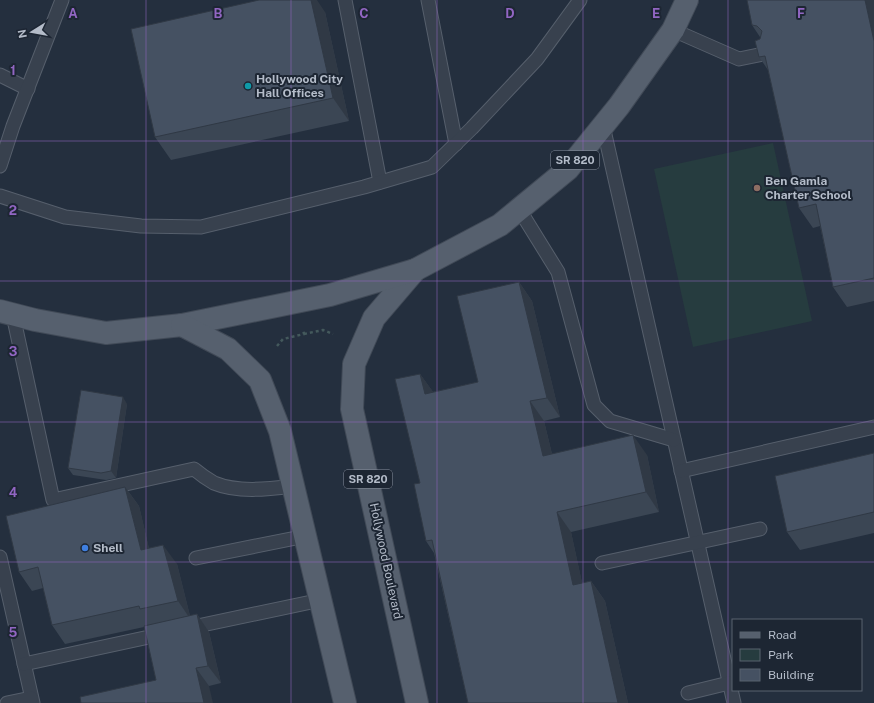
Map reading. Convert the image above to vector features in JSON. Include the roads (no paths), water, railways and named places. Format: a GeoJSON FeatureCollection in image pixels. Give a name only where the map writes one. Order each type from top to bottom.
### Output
{"type":"FeatureCollection","features":[{"type":"Feature","properties":{"kind":"main road","name":"SR 820"},"geometry":{"type":"LineString","coordinates":[[415,270],[500,225],[568,169],[619,106],[672,30],[687,0]]}},
{"type":"Feature","properties":{"kind":"main road"},"geometry":{"type":"LineString","coordinates":[[7,313],[106,333],[182,325],[330,294],[415,270]]}},
{"type":"Feature","properties":{"kind":"main road","name":"Hollywood Boulevard"},"geometry":{"type":"LineString","coordinates":[[415,270],[374,318],[354,364],[352,409],[417,703]]}},
{"type":"Feature","properties":{"kind":"main road"},"geometry":{"type":"LineString","coordinates":[[182,325],[228,349],[260,380],[280,431],[345,703]]}},
{"type":"Feature","properties":{"kind":"lane"},"geometry":{"type":"LineString","coordinates":[[0,166],[13,126],[62,0]]}},
{"type":"Feature","properties":{"kind":"lane"},"geometry":{"type":"LineString","coordinates":[[345,0],[380,182]]}},
{"type":"Feature","properties":{"kind":"lane"},"geometry":{"type":"LineString","coordinates":[[428,0],[456,144]]}},
{"type":"Feature","properties":{"kind":"lane"},"geometry":{"type":"LineString","coordinates":[[0,196],[66,217],[141,226],[201,227],[380,182],[432,167],[537,59],[580,0]]}},
{"type":"Feature","properties":{"kind":"lane"},"geometry":{"type":"LineString","coordinates":[[672,30],[738,59],[768,53]]}},
{"type":"Feature","properties":{"kind":"lane"},"geometry":{"type":"LineString","coordinates":[[0,75],[28,89]]}},
{"type":"Feature","properties":{"kind":"lane"},"geometry":{"type":"LineString","coordinates":[[603,126],[734,703]]}},
{"type":"Feature","properties":{"kind":"lane"},"geometry":{"type":"LineString","coordinates":[[519,209],[558,272],[594,405],[610,421],[674,440]]}},
{"type":"Feature","properties":{"kind":"lane"},"geometry":{"type":"LineString","coordinates":[[7,313],[53,500],[194,469],[215,483],[239,488],[269,489],[294,486]]}},
{"type":"Feature","properties":{"kind":"lane"},"geometry":{"type":"LineString","coordinates":[[681,472],[874,427]]}},
{"type":"Feature","properties":{"kind":"lane"},"geometry":{"type":"LineString","coordinates":[[602,563],[760,530]]}},
{"type":"Feature","properties":{"kind":"lane"},"geometry":{"type":"LineString","coordinates":[[196,558],[306,536]]}},
{"type":"Feature","properties":{"kind":"lane"},"geometry":{"type":"LineString","coordinates":[[0,557],[32,700],[7,703]]}},
{"type":"Feature","properties":{"kind":"lane"},"geometry":{"type":"LineString","coordinates":[[24,664],[321,600]]}},
{"type":"Feature","properties":{"kind":"lane"},"geometry":{"type":"LineString","coordinates":[[688,693],[729,683]]}},
{"type":"Feature","properties":{"kind":"place","name":"Hollywood City Hall Offices"},"geometry":{"type":"Point","coordinates":[248,86]}},
{"type":"Feature","properties":{"kind":"place","name":"Ben Gamla Charter School"},"geometry":{"type":"Point","coordinates":[757,188]}},
{"type":"Feature","properties":{"kind":"place","name":"Shell"},"geometry":{"type":"Point","coordinates":[85,548]}}]}
